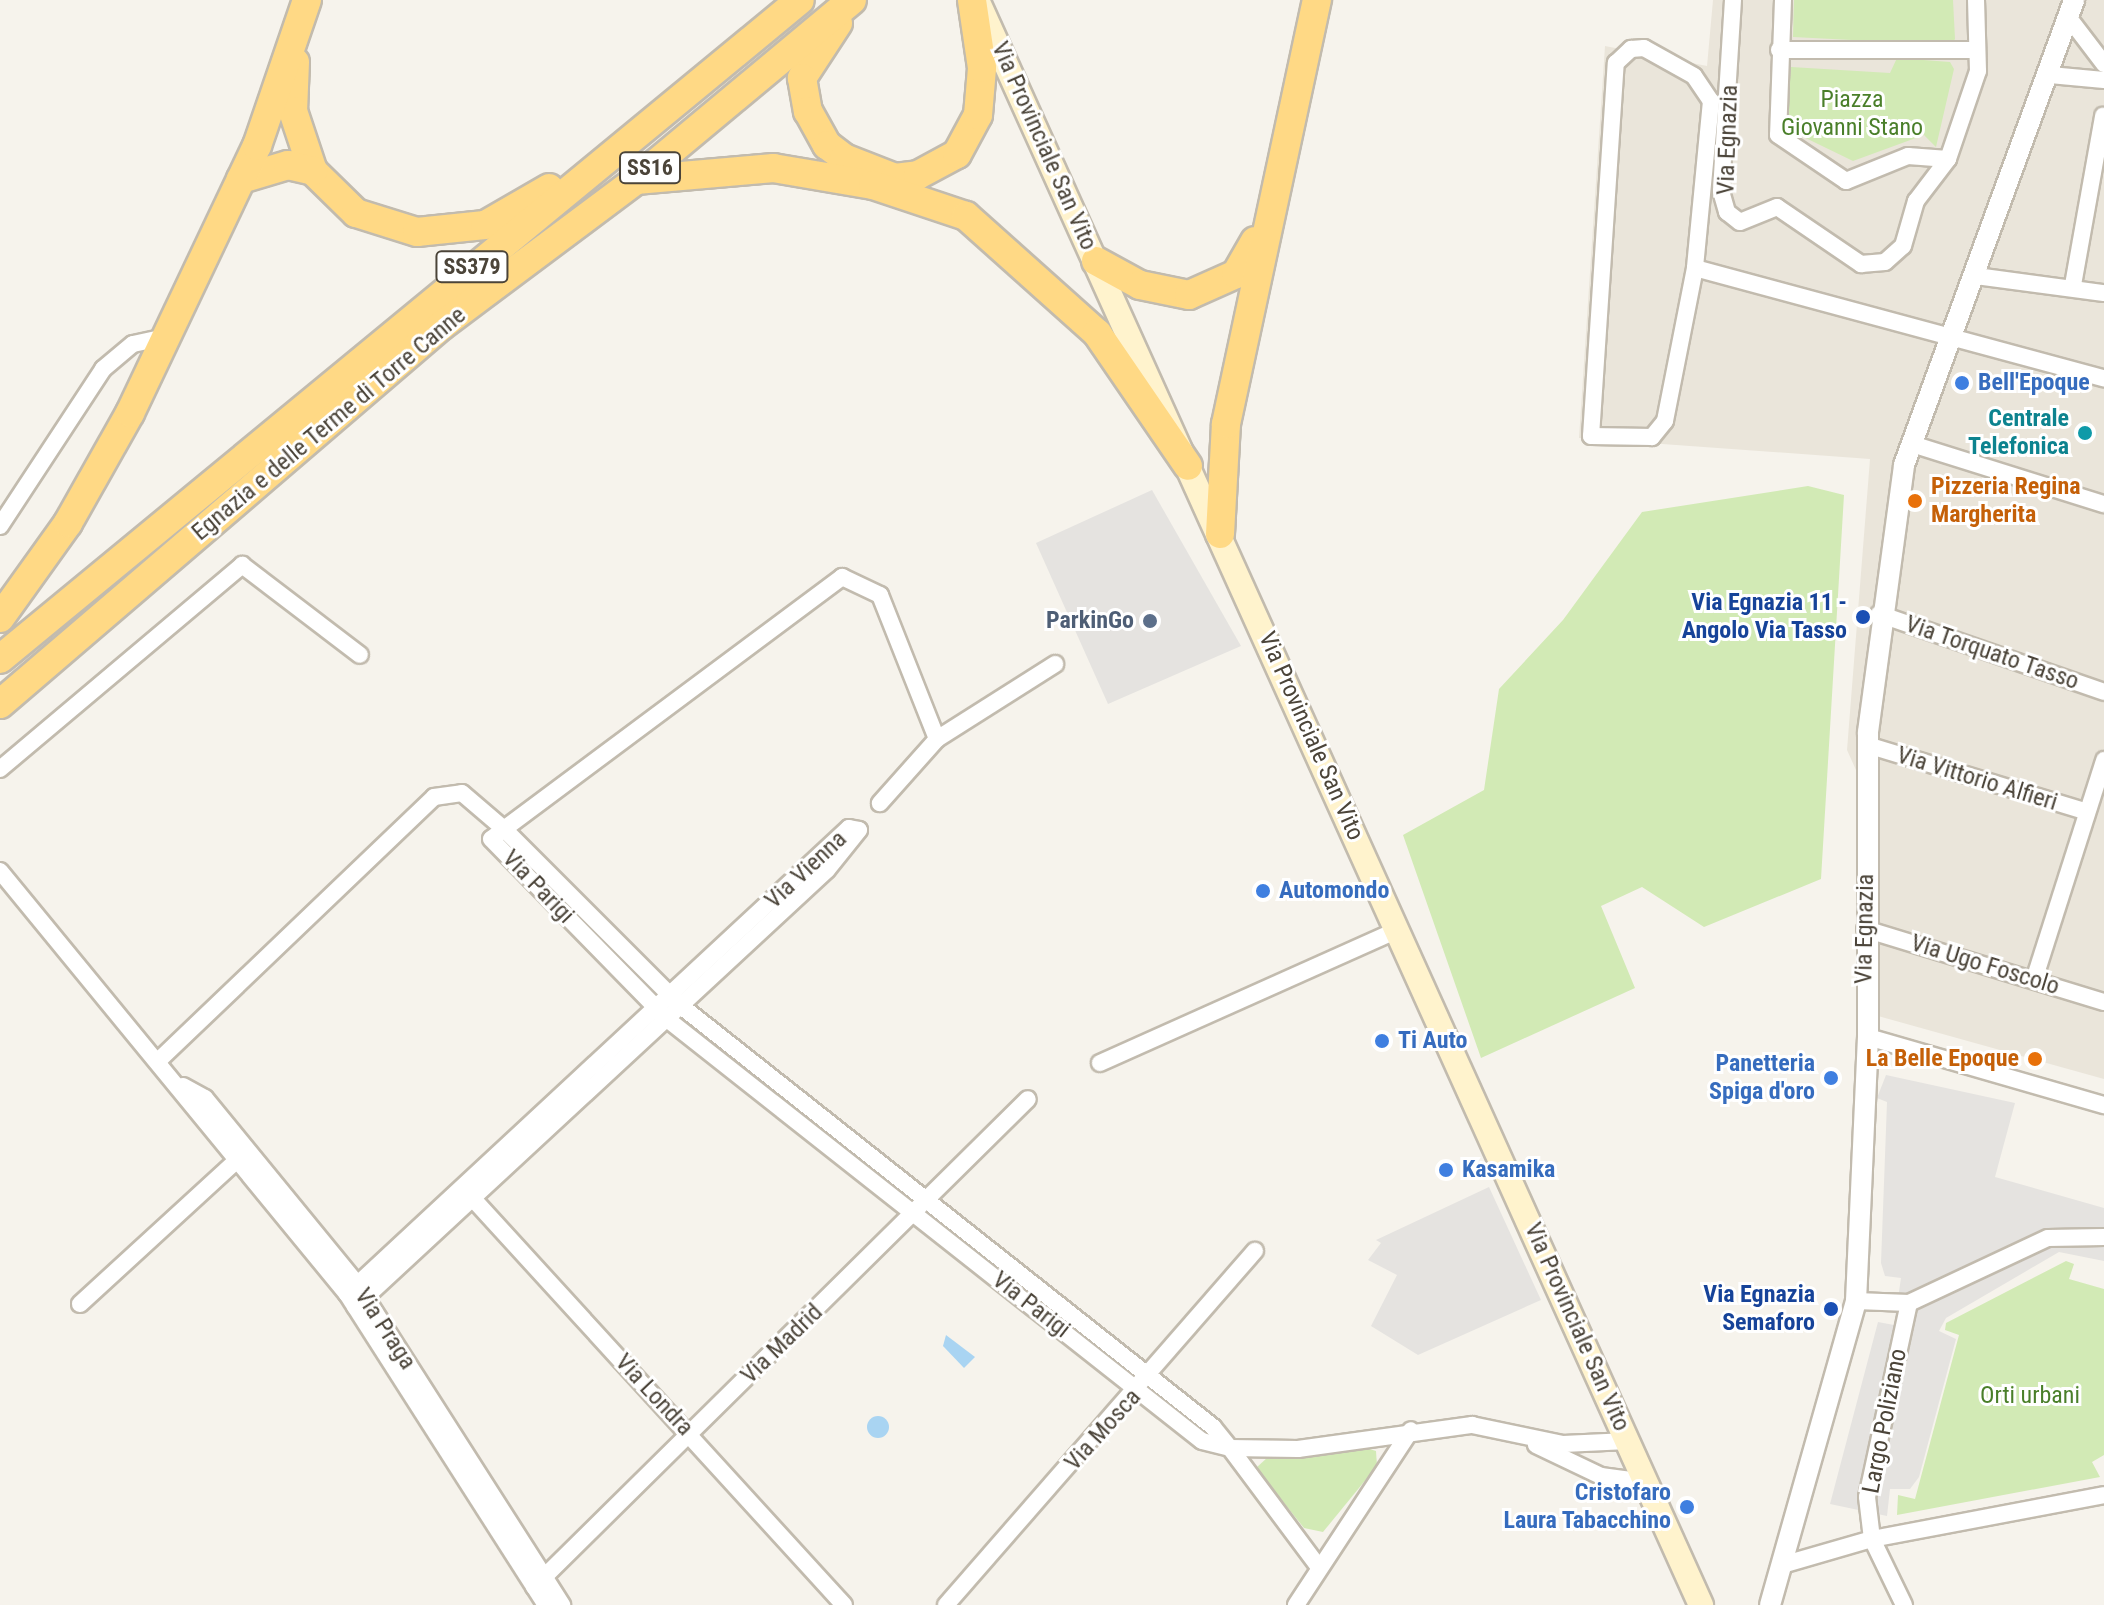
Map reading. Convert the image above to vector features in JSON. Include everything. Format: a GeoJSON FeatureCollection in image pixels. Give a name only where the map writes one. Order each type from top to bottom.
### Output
{"type":"FeatureCollection","features":[{"type":"Feature","properties":{"kind":"highway"},"geometry":{"type":"LineString","coordinates":[[0,618],[68,523],[165,337],[241,179],[307,0]]}},
{"type":"Feature","properties":{"kind":"highway","name":"Egnazia e delle Terme di Torre Canne"},"geometry":{"type":"LineString","coordinates":[[0,659],[800,0]]}},
{"type":"Feature","properties":{"kind":"highway","name":"Egnazia e delle Terme di Torre Canne"},"geometry":{"type":"LineString","coordinates":[[0,704],[441,326],[636,180],[852,0]]}},
{"type":"Feature","properties":{"kind":"highway"},"geometry":{"type":"LineString","coordinates":[[860,0],[802,78],[808,111],[827,145],[844,158],[895,178],[945,164],[978,115],[981,55],[975,0]]}},
{"type":"Feature","properties":{"kind":"highway"},"geometry":{"type":"LineString","coordinates":[[1220,534],[1226,424],[1263,227],[1317,0]]}},
{"type":"Feature","properties":{"kind":"highway"},"geometry":{"type":"LineString","coordinates":[[295,35],[293,111],[313,171],[356,213],[417,232],[485,225],[567,177],[735,42],[758,34]]}},
{"type":"Feature","properties":{"kind":"highway"},"geometry":{"type":"LineString","coordinates":[[241,179],[288,165],[313,171]]}},
{"type":"Feature","properties":{"kind":"highway"},"geometry":{"type":"LineString","coordinates":[[636,180],[773,168],[873,185],[966,216],[1097,333],[1188,466]]}},
{"type":"Feature","properties":{"kind":"highway"},"geometry":{"type":"LineString","coordinates":[[1096,261],[1140,285],[1189,295],[1236,274],[1263,227]]}},
{"type":"Feature","properties":{"kind":"main road","name":"Via Provinciale San Vito"},"geometry":{"type":"LineString","coordinates":[[975,0],[1220,534],[1701,1605]]}},
{"type":"Feature","properties":{"kind":"street","name":"Via Egnazia"},"geometry":{"type":"LineString","coordinates":[[1733,0],[1721,191],[1727,212],[1740,222],[1777,207],[1849,259],[1885,262],[1903,246],[1916,201],[1948,159]]}},
{"type":"Feature","properties":{"kind":"street"},"geometry":{"type":"LineString","coordinates":[[1783,0],[1778,135],[1846,181],[1908,156],[1948,159],[1978,71],[1976,0]]}},
{"type":"Feature","properties":{"kind":"street","name":"Via Egnazia"},"geometry":{"type":"LineString","coordinates":[[1755,1605],[1773,1595],[1856,1301],[1868,1037],[1865,929],[1867,745],[1879,614],[1912,444],[2050,75],[2071,5]]}},
{"type":"Feature","properties":{"kind":"street"},"geometry":{"type":"LineString","coordinates":[[2071,5],[2104,64]]}},
{"type":"Feature","properties":{"kind":"street"},"geometry":{"type":"LineString","coordinates":[[1644,48],[1694,76],[1711,101],[1695,268],[1665,421],[1652,437],[1591,436],[1616,63],[1631,49],[1644,48]]}},
{"type":"Feature","properties":{"kind":"street"},"geometry":{"type":"LineString","coordinates":[[1779,50],[1977,50]]}},
{"type":"Feature","properties":{"kind":"street"},"geometry":{"type":"LineString","coordinates":[[2050,75],[2104,80]]}},
{"type":"Feature","properties":{"kind":"street"},"geometry":{"type":"LineString","coordinates":[[2073,285],[2102,167],[2103,116]]}},
{"type":"Feature","properties":{"kind":"street"},"geometry":{"type":"LineString","coordinates":[[1695,268],[1955,334],[2104,378]]}},
{"type":"Feature","properties":{"kind":"street"},"geometry":{"type":"LineString","coordinates":[[1976,276],[2073,285],[2104,293]]}},
{"type":"Feature","properties":{"kind":"street"},"geometry":{"type":"LineString","coordinates":[[0,526],[103,369],[133,344],[165,337]]}},
{"type":"Feature","properties":{"kind":"street"},"geometry":{"type":"LineString","coordinates":[[1912,444],[2104,504]]}},
{"type":"Feature","properties":{"kind":"street"},"geometry":{"type":"LineString","coordinates":[[0,769],[242,565],[360,655]]}},
{"type":"Feature","properties":{"kind":"street"},"geometry":{"type":"LineString","coordinates":[[158,1061],[434,797],[462,793],[504,829],[842,577],[880,595],[937,739]]}},
{"type":"Feature","properties":{"kind":"street","name":"Via Torquato Tasso"},"geometry":{"type":"LineString","coordinates":[[1879,614],[2104,692]]}},
{"type":"Feature","properties":{"kind":"street"},"geometry":{"type":"LineString","coordinates":[[880,803],[937,739],[1055,664]]}},
{"type":"Feature","properties":{"kind":"street","name":"Via Vittorio Alfieri"},"geometry":{"type":"LineString","coordinates":[[1867,745],[2087,812]]}},
{"type":"Feature","properties":{"kind":"street"},"geometry":{"type":"LineString","coordinates":[[2034,980],[2104,760]]}},
{"type":"Feature","properties":{"kind":"street","name":"Via Vienna"},"geometry":{"type":"LineString","coordinates":[[356,1296],[661,1014],[676,1001],[827,870],[859,830],[849,828],[676,1001]]}},
{"type":"Feature","properties":{"kind":"street","name":"Via Parigi"},"geometry":{"type":"LineString","coordinates":[[920,1208],[676,1001],[504,829],[491,839],[661,1014],[920,1208],[1230,1448],[1318,1566]]}},
{"type":"Feature","properties":{"kind":"street","name":"Via Praga"},"geometry":{"type":"LineString","coordinates":[[3,879],[356,1296]]}},
{"type":"Feature","properties":{"kind":"street","name":"Via Ugo Foscolo"},"geometry":{"type":"LineString","coordinates":[[1865,929],[2104,1002]]}},
{"type":"Feature","properties":{"kind":"street"},"geometry":{"type":"LineString","coordinates":[[1100,1063],[1398,930]]}},
{"type":"Feature","properties":{"kind":"street"},"geometry":{"type":"LineString","coordinates":[[1868,1037],[2104,1105]]}},
{"type":"Feature","properties":{"kind":"street","name":"Via Praga"},"geometry":{"type":"LineString","coordinates":[[175,1082],[205,1098],[356,1296],[539,1582],[562,1605]]}},
{"type":"Feature","properties":{"kind":"street","name":"Via Madrid"},"geometry":{"type":"LineString","coordinates":[[539,1582],[1028,1099]]}},
{"type":"Feature","properties":{"kind":"street"},"geometry":{"type":"LineString","coordinates":[[80,1304],[238,1159]]}},
{"type":"Feature","properties":{"kind":"street","name":"Via Londra"},"geometry":{"type":"LineString","coordinates":[[467,1192],[844,1605]]}},
{"type":"Feature","properties":{"kind":"street"},"geometry":{"type":"LineString","coordinates":[[1856,1301],[1909,1303],[2048,1238],[2104,1237]]}},
{"type":"Feature","properties":{"kind":"street","name":"Via Mosca"},"geometry":{"type":"LineString","coordinates":[[946,1605],[1145,1385],[1255,1251]]}},
{"type":"Feature","properties":{"kind":"street","name":"Largo Poliziano"},"geometry":{"type":"LineString","coordinates":[[1904,1605],[1872,1539],[1867,1497],[1909,1303]]}},
{"type":"Feature","properties":{"kind":"street"},"geometry":{"type":"LineString","coordinates":[[1230,1448],[1298,1449],[1411,1430],[1472,1425],[1524,1440],[1601,1476],[1646,1482]]}},
{"type":"Feature","properties":{"kind":"street"},"geometry":{"type":"LineString","coordinates":[[1296,1605],[1318,1566],[1411,1430]]}},
{"type":"Feature","properties":{"kind":"street"},"geometry":{"type":"LineString","coordinates":[[1524,1440],[1600,1447],[1628,1441]]}},
{"type":"Feature","properties":{"kind":"street"},"geometry":{"type":"LineString","coordinates":[[1782,1565],[1872,1539],[2104,1495]]}},
{"type":"Feature","properties":{"kind":"street","name":"Via Praga"},"geometry":{"type":"LineString","coordinates":[[539,1582],[546,1605]]}},
{"type":"Feature","properties":{"kind":"shaded area"},"geometry":{"type":"Polygon","coordinates":[[[1713,0],[2104,0],[2104,1079],[1878,1016],[1878,819],[1847,750],[1870,459],[1579,438],[1605,46],[1707,66],[1713,0]]]}},
{"type":"Feature","properties":{"kind":"shaded area","name":"ParkinGo"},"geometry":{"type":"Polygon","coordinates":[[[1152,490],[1241,646],[1108,704],[1036,543],[1152,490]]]}},
{"type":"Feature","properties":{"kind":"shaded area"},"geometry":{"type":"Polygon","coordinates":[[[1886,1075],[2015,1103],[1995,1177],[2104,1208],[2104,1261],[2059,1252],[1946,1318],[1939,1331],[1956,1339],[1919,1477],[1910,1489],[1890,1489],[1887,1516],[1830,1504],[1878,1322],[1894,1325],[1901,1278],[1885,1276],[1881,1263],[1887,1102],[1877,1098],[1886,1075]]]}},
{"type":"Feature","properties":{"kind":"shaded area"},"geometry":{"type":"Polygon","coordinates":[[[1489,1187],[1541,1300],[1418,1355],[1371,1326],[1397,1275],[1368,1260],[1381,1243],[1376,1240],[1489,1187]]]}},
{"type":"Feature","properties":{"kind":"green space","name":"Piazza Giovanni Stano"},"geometry":{"type":"Polygon","coordinates":[[[1794,0],[1953,0],[1955,39],[1951,45],[1793,37],[1794,0]]]}},
{"type":"Feature","properties":{"kind":"green space","name":"Piazza Giovanni Stano"},"geometry":{"type":"Polygon","coordinates":[[[1897,58],[1950,62],[1954,69],[1936,147],[1924,135],[1853,161],[1785,128],[1791,67],[1890,73],[1897,58]]]}},
{"type":"Feature","properties":{"kind":"green space"},"geometry":{"type":"Polygon","coordinates":[[[1808,486],[1844,495],[1821,879],[1704,927],[1642,887],[1601,906],[1635,988],[1481,1058],[1403,835],[1484,790],[1499,689],[1563,620],[1642,512],[1808,486]]]}},
{"type":"Feature","properties":{"kind":"green space","name":"Orti urbani"},"geometry":{"type":"Polygon","coordinates":[[[2066,1261],[2074,1264],[2069,1279],[2104,1289],[2104,1455],[2092,1462],[2100,1477],[1897,1515],[1898,1495],[1915,1499],[1959,1335],[1945,1330],[1946,1323],[2066,1261]]]}},
{"type":"Feature","properties":{"kind":"green space"},"geometry":{"type":"Polygon","coordinates":[[[1363,1447],[1376,1451],[1377,1466],[1323,1532],[1304,1528],[1256,1468],[1268,1457],[1363,1447]]]}},
{"type":"Feature","properties":{"kind":"water"},"geometry":{"type":"Polygon","coordinates":[[[946,1335],[975,1357],[964,1368],[943,1346],[946,1335]]]}},
{"type":"Feature","properties":{"kind":"water"},"geometry":{"type":"Polygon","coordinates":[[[878,1416],[886,1419],[889,1427],[886,1435],[878,1438],[870,1435],[867,1427],[870,1419],[878,1416]]]}},
{"type":"Feature","properties":{"kind":"place","name":"Bell'Epoque"},"geometry":{"type":"Point","coordinates":[1962,383]}},
{"type":"Feature","properties":{"kind":"place","name":"Centrale Telefonica"},"geometry":{"type":"Point","coordinates":[2085,433]}},
{"type":"Feature","properties":{"kind":"place","name":"Pizzeria Regina Margherita"},"geometry":{"type":"Point","coordinates":[1915,501]}},
{"type":"Feature","properties":{"kind":"place","name":"Via Egnazia 11 - Angolo Via Tasso"},"geometry":{"type":"Point","coordinates":[1863,617]}},
{"type":"Feature","properties":{"kind":"place","name":"ParkinGo"},"geometry":{"type":"Point","coordinates":[1150,621]}},
{"type":"Feature","properties":{"kind":"place","name":"Automondo"},"geometry":{"type":"Point","coordinates":[1263,891]}},
{"type":"Feature","properties":{"kind":"place","name":"Ti Auto"},"geometry":{"type":"Point","coordinates":[1382,1041]}},
{"type":"Feature","properties":{"kind":"place","name":"La Belle Epoque"},"geometry":{"type":"Point","coordinates":[2035,1059]}},
{"type":"Feature","properties":{"kind":"place","name":"Panetteria Spiga d'oro"},"geometry":{"type":"Point","coordinates":[1831,1078]}},
{"type":"Feature","properties":{"kind":"place","name":"Kasamika"},"geometry":{"type":"Point","coordinates":[1446,1170]}},
{"type":"Feature","properties":{"kind":"place","name":"Via Egnazia Semaforo"},"geometry":{"type":"Point","coordinates":[1831,1309]}},
{"type":"Feature","properties":{"kind":"place","name":"Cristofaro Laura Tabacchino"},"geometry":{"type":"Point","coordinates":[1687,1507]}}]}
